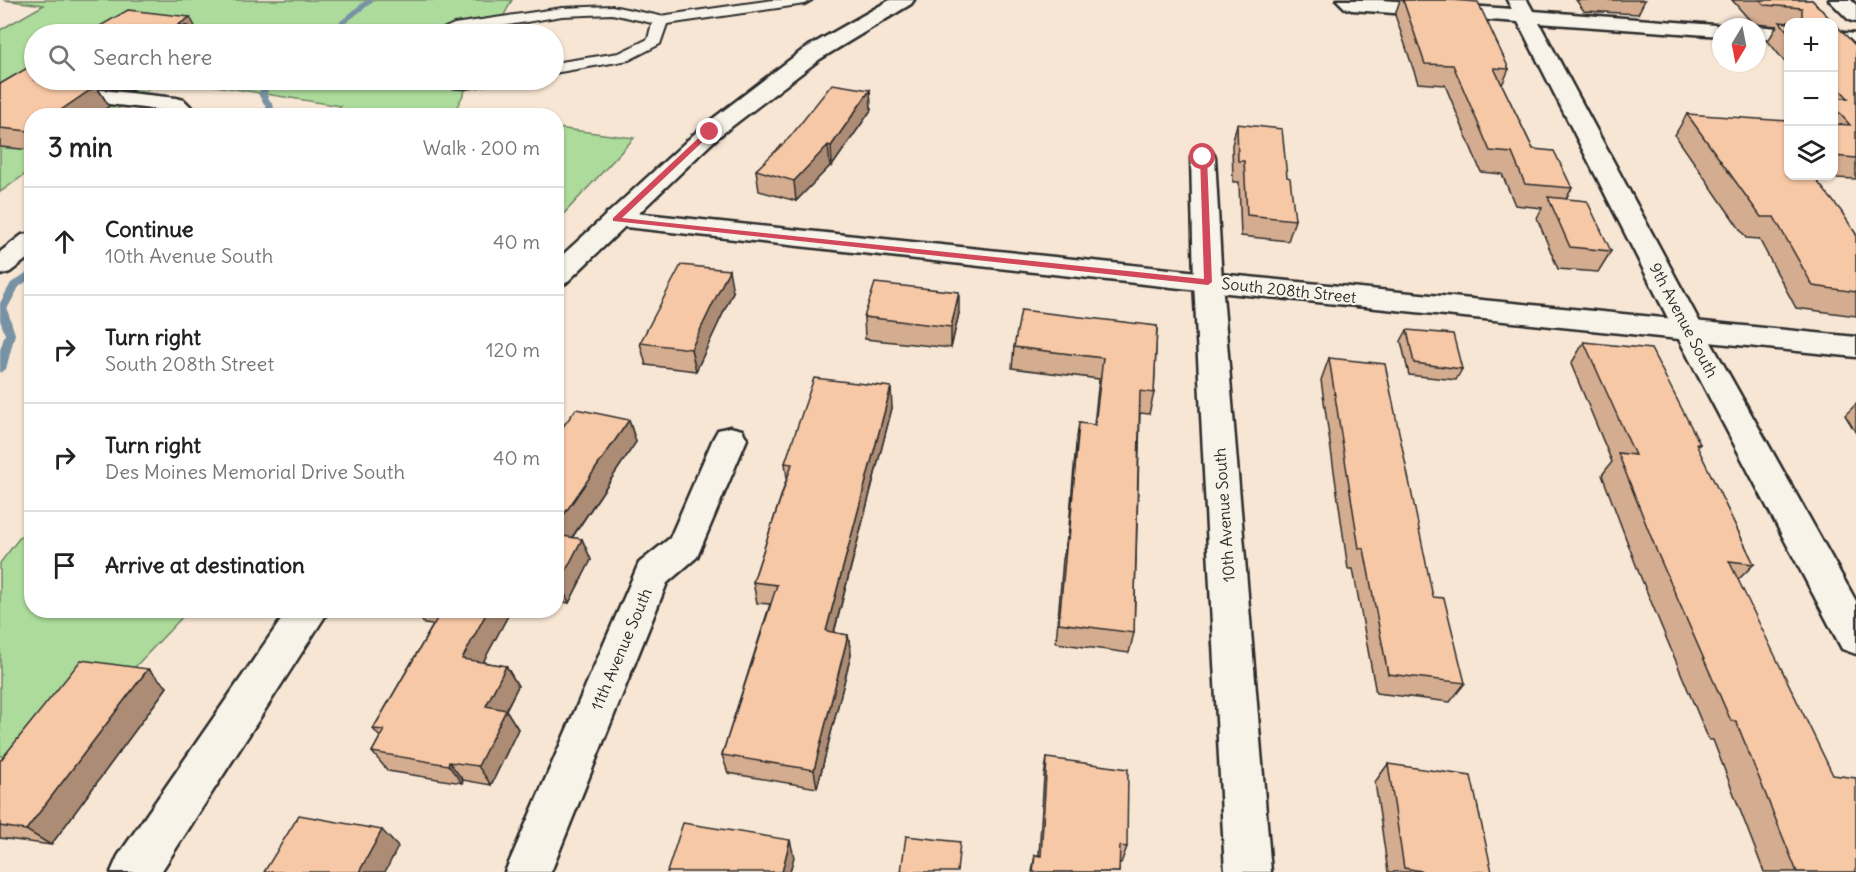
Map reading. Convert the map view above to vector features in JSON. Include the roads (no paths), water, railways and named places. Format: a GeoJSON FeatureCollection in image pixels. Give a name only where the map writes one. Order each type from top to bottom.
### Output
{"type":"FeatureCollection","features":[{"type":"Feature","properties":{"kind":"street"},"geometry":{"type":"LineString","coordinates":[[564,269],[710,132],[802,61],[904,0]]}},
{"type":"Feature","properties":{"kind":"street"},"geometry":{"type":"LineString","coordinates":[[1839,0],[1856,16]]}},
{"type":"Feature","properties":{"kind":"street"},"geometry":{"type":"LineString","coordinates":[[1349,2],[1522,8],[1712,29]]}},
{"type":"Feature","properties":{"kind":"street","name":"9th Avenue South"},"geometry":{"type":"LineString","coordinates":[[1522,8],[1689,330],[1856,637]]}},
{"type":"Feature","properties":{"kind":"street"},"geometry":{"type":"LineString","coordinates":[[1766,34],[1784,35]]}},
{"type":"Feature","properties":{"kind":"street"},"geometry":{"type":"LineString","coordinates":[[1838,38],[1856,40]]}},
{"type":"Feature","properties":{"kind":"street"},"geometry":{"type":"LineString","coordinates":[[74,94],[176,105],[180,108]]}},
{"type":"Feature","properties":{"kind":"street","name":"10th Avenue South"},"geometry":{"type":"LineString","coordinates":[[1203,157],[1208,282],[1248,872]]}},
{"type":"Feature","properties":{"kind":"street","name":"South 208th Street"},"geometry":{"type":"LineString","coordinates":[[616,219],[1208,282],[1856,346]]}},
{"type":"Feature","properties":{"kind":"street"},"geometry":{"type":"LineString","coordinates":[[0,266],[24,247]]}},
{"type":"Feature","properties":{"kind":"street","name":"11th Avenue South"},"geometry":{"type":"LineString","coordinates":[[528,872],[652,574],[684,547],[730,439]]}},
{"type":"Feature","properties":{"kind":"street"},"geometry":{"type":"LineString","coordinates":[[134,872],[305,618]]}},
{"type":"Feature","properties":{"kind":"lane"},"geometry":{"type":"LineString","coordinates":[[486,24],[562,12],[612,10],[660,20],[805,0]]}},
{"type":"Feature","properties":{"kind":"lane"},"geometry":{"type":"LineString","coordinates":[[564,66],[623,57],[655,41],[660,20]]}},
{"type":"Feature","properties":{"kind":"waterway"},"geometry":{"type":"LineString","coordinates":[[341,24],[371,0]]}},
{"type":"Feature","properties":{"kind":"waterway"},"geometry":{"type":"LineString","coordinates":[[265,90],[262,94],[270,108]]}},
{"type":"Feature","properties":{"kind":"waterway"},"geometry":{"type":"LineString","coordinates":[[0,369],[10,334],[2,309],[15,285],[24,278]]}}]}
